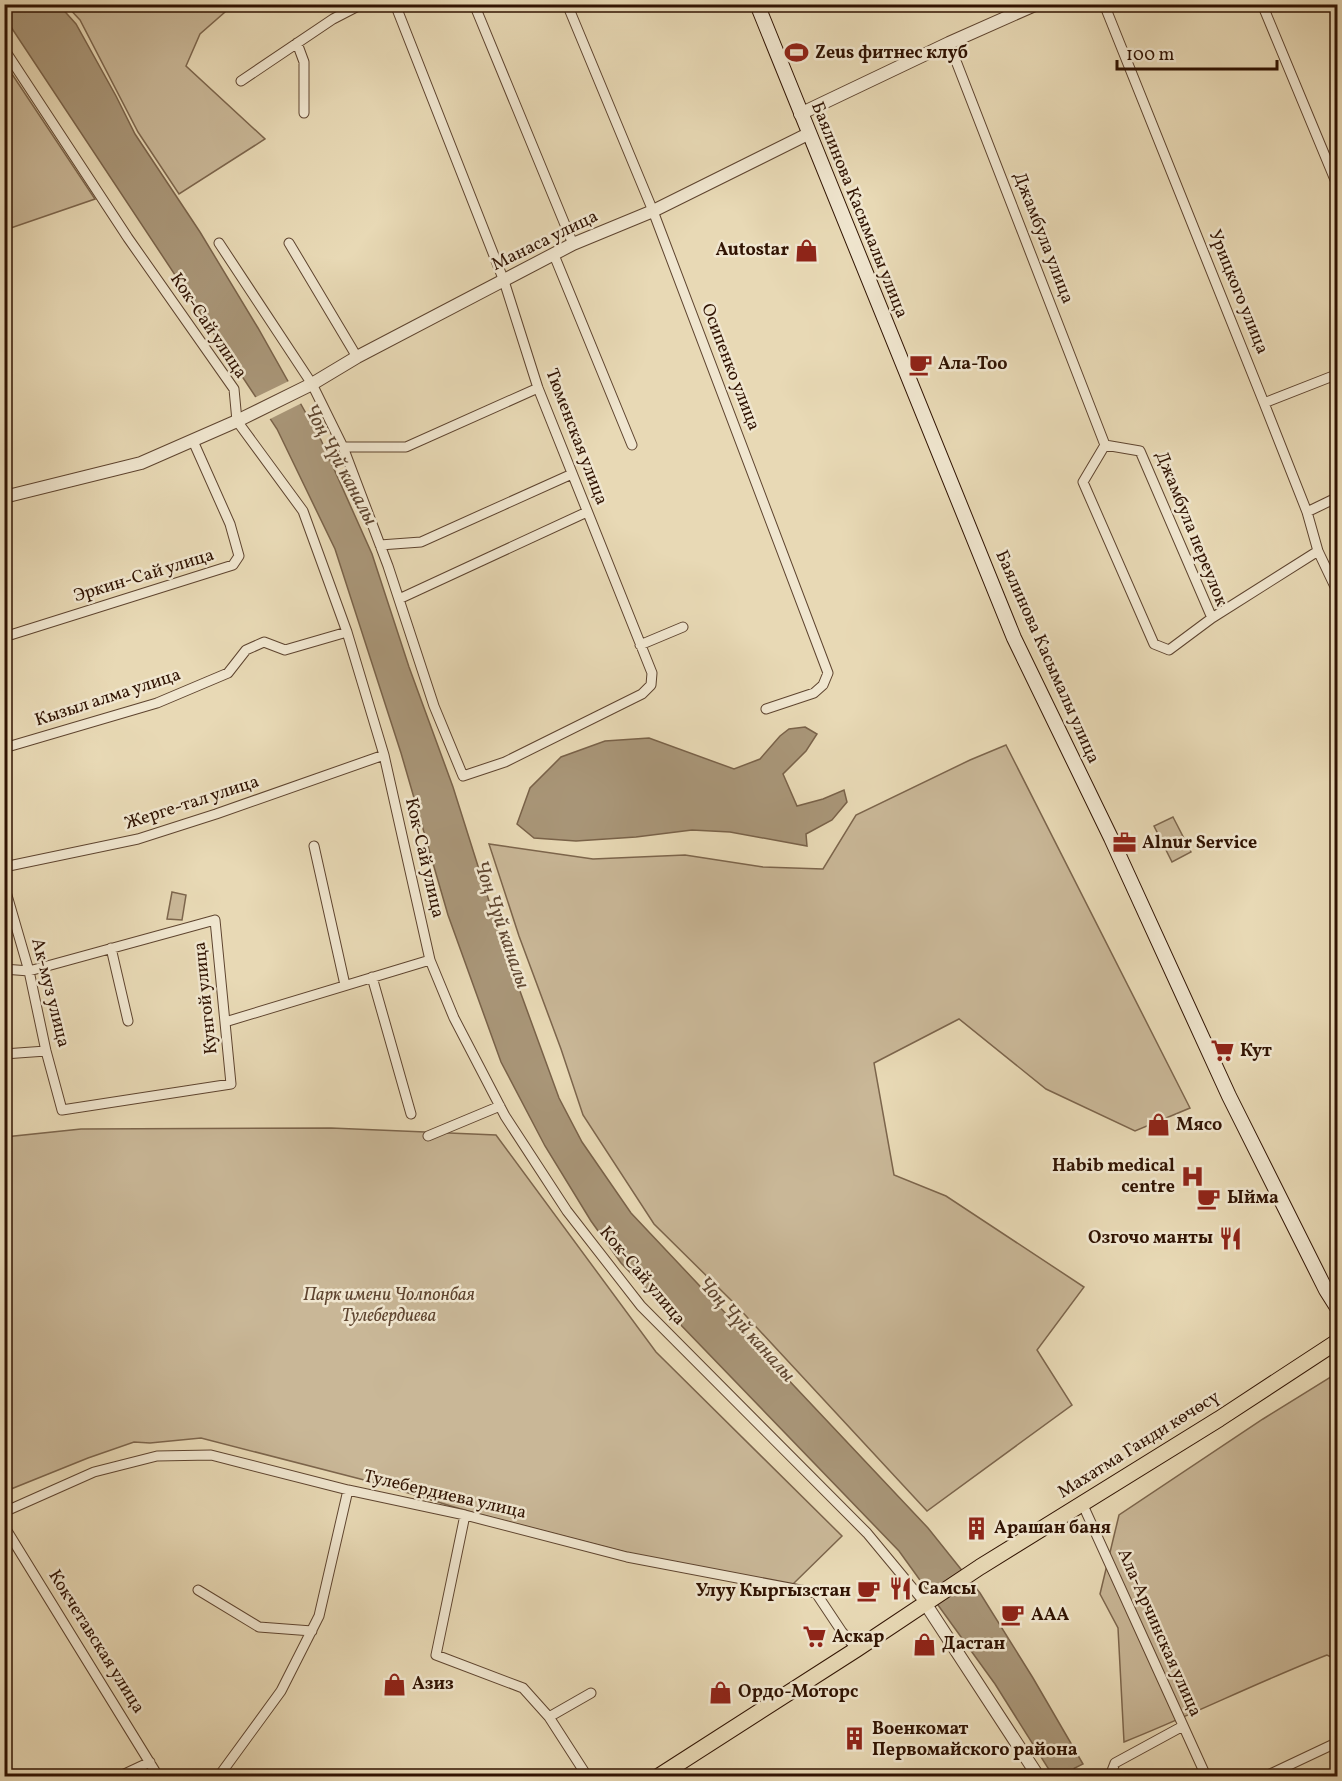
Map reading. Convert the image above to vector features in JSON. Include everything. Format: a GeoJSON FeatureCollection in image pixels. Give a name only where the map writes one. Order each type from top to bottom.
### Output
{"type":"FeatureCollection","features":[{"type":"Feature","properties":{"kind":"main road","name":"Баялинова Касымалы улица"},"geometry":{"type":"LineString","coordinates":[[757,4],[1014,638],[1111,838],[1229,1096],[1326,1290],[1338,1309]]}},
{"type":"Feature","properties":{"kind":"main road","name":"Махатма Ганди көчөсү"},"geometry":{"type":"LineString","coordinates":[[659,1776],[980,1567],[1219,1419],[1338,1341]]}},
{"type":"Feature","properties":{"kind":"street"},"geometry":{"type":"LineString","coordinates":[[241,81],[333,19],[362,4]]}},
{"type":"Feature","properties":{"kind":"street","name":"Тюменская улица"},"geometry":{"type":"LineString","coordinates":[[395,4],[504,281],[538,388],[652,674],[651,685],[642,694],[505,762],[463,776],[434,706],[399,599]]}},
{"type":"Feature","properties":{"kind":"street"},"geometry":{"type":"LineString","coordinates":[[474,4],[573,244]]}},
{"type":"Feature","properties":{"kind":"street","name":"Осипенко улица"},"geometry":{"type":"LineString","coordinates":[[567,4],[653,211],[828,673],[823,685],[814,693],[766,709]]}},
{"type":"Feature","properties":{"kind":"street"},"geometry":{"type":"LineString","coordinates":[[800,114],[1037,4]]}},
{"type":"Feature","properties":{"kind":"street","name":"Урицкого улица"},"geometry":{"type":"LineString","coordinates":[[1104,4],[1307,512],[1318,551],[1338,593]]}},
{"type":"Feature","properties":{"kind":"street"},"geometry":{"type":"LineString","coordinates":[[1262,4],[1338,187]]}},
{"type":"Feature","properties":{"kind":"street"},"geometry":{"type":"LineString","coordinates":[[297,43],[304,62],[304,113]]}},
{"type":"Feature","properties":{"kind":"street","name":"Джамбула улица"},"geometry":{"type":"LineString","coordinates":[[949,43],[1105,445]]}},
{"type":"Feature","properties":{"kind":"street","name":"Кок-Сай улица"},"geometry":{"type":"LineString","coordinates":[[4,50],[128,238],[234,389],[237,421],[303,511],[347,632],[384,755],[430,960],[454,1018],[500,1107],[567,1211],[641,1306],[867,1533],[925,1603]]}},
{"type":"Feature","properties":{"kind":"street","name":"Манаса улица"},"geometry":{"type":"LineString","coordinates":[[237,421],[573,244],[653,211],[808,134]]}},
{"type":"Feature","properties":{"kind":"street"},"geometry":{"type":"LineString","coordinates":[[219,243],[343,447],[399,599],[587,512]]}},
{"type":"Feature","properties":{"kind":"street"},"geometry":{"type":"LineString","coordinates":[[289,243],[357,357]]}},
{"type":"Feature","properties":{"kind":"street"},"geometry":{"type":"LineString","coordinates":[[554,255],[633,445]]}},
{"type":"Feature","properties":{"kind":"street"},"geometry":{"type":"LineString","coordinates":[[1264,403],[1338,374]]}},
{"type":"Feature","properties":{"kind":"street"},"geometry":{"type":"LineString","coordinates":[[343,447],[406,447],[538,388]]}},
{"type":"Feature","properties":{"kind":"street"},"geometry":{"type":"LineString","coordinates":[[4,497],[141,464],[237,421]]}},
{"type":"Feature","properties":{"kind":"street","name":"Эркин-Сай улица"},"geometry":{"type":"LineString","coordinates":[[4,637],[233,565],[239,556],[230,524],[194,441]]}},
{"type":"Feature","properties":{"kind":"street","name":"Джамбула переулок"},"geometry":{"type":"LineString","coordinates":[[1105,445],[1140,451],[1212,618],[1169,650],[1154,644],[1083,482],[1105,445]]}},
{"type":"Feature","properties":{"kind":"street"},"geometry":{"type":"LineString","coordinates":[[380,545],[421,542],[572,474]]}},
{"type":"Feature","properties":{"kind":"street"},"geometry":{"type":"LineString","coordinates":[[1307,512],[1338,497]]}},
{"type":"Feature","properties":{"kind":"street"},"geometry":{"type":"LineString","coordinates":[[1212,618],[1318,551]]}},
{"type":"Feature","properties":{"kind":"street"},"geometry":{"type":"LineString","coordinates":[[640,645],[683,627]]}},
{"type":"Feature","properties":{"kind":"street","name":"Кызыл алма улица"},"geometry":{"type":"LineString","coordinates":[[4,748],[157,703],[228,673],[246,650],[264,642],[285,650],[347,632]]}},
{"type":"Feature","properties":{"kind":"street","name":"Жерге-тал улица"},"geometry":{"type":"LineString","coordinates":[[4,867],[138,839],[384,755]]}},
{"type":"Feature","properties":{"kind":"street"},"geometry":{"type":"LineString","coordinates":[[314,846],[345,985]]}},
{"type":"Feature","properties":{"kind":"street","name":"Ак-муз улица"},"geometry":{"type":"LineString","coordinates":[[4,885],[29,971],[46,1051],[62,1110]]}},
{"type":"Feature","properties":{"kind":"street","name":"Кунгой улица"},"geometry":{"type":"LineString","coordinates":[[4,969],[29,971],[215,920],[231,1084],[62,1110]]}},
{"type":"Feature","properties":{"kind":"street"},"geometry":{"type":"LineString","coordinates":[[111,948],[128,1021]]}},
{"type":"Feature","properties":{"kind":"street"},"geometry":{"type":"LineString","coordinates":[[225,1022],[430,960]]}},
{"type":"Feature","properties":{"kind":"street"},"geometry":{"type":"LineString","coordinates":[[372,977],[411,1114]]}},
{"type":"Feature","properties":{"kind":"street"},"geometry":{"type":"LineString","coordinates":[[4,1054],[46,1051]]}},
{"type":"Feature","properties":{"kind":"street"},"geometry":{"type":"LineString","coordinates":[[428,1136],[500,1107]]}},
{"type":"Feature","properties":{"kind":"street","name":"Тулебердиева улица"},"geometry":{"type":"LineString","coordinates":[[4,1512],[94,1472],[157,1456],[211,1455],[348,1490],[465,1515],[627,1557],[816,1593],[842,1632],[857,1649]]}},
{"type":"Feature","properties":{"kind":"street"},"geometry":{"type":"LineString","coordinates":[[219,1776],[281,1691],[319,1616],[348,1490]]}},
{"type":"Feature","properties":{"kind":"street","name":"Ала-Арчинская улица"},"geometry":{"type":"LineString","coordinates":[[1082,1503],[1206,1776]]}},
{"type":"Feature","properties":{"kind":"street"},"geometry":{"type":"LineString","coordinates":[[465,1515],[436,1655],[523,1688],[549,1718],[587,1776]]}},
{"type":"Feature","properties":{"kind":"street","name":"Кокчетавская улица"},"geometry":{"type":"LineString","coordinates":[[4,1526],[158,1776]]}},
{"type":"Feature","properties":{"kind":"street"},"geometry":{"type":"LineString","coordinates":[[198,1590],[259,1627],[312,1631]]}},
{"type":"Feature","properties":{"kind":"street"},"geometry":{"type":"LineString","coordinates":[[925,1603],[1038,1776]]}},
{"type":"Feature","properties":{"kind":"street"},"geometry":{"type":"LineString","coordinates":[[549,1718],[591,1692]]}},
{"type":"Feature","properties":{"kind":"street"},"geometry":{"type":"LineString","coordinates":[[1110,1776],[1115,1763],[1183,1726]]}},
{"type":"Feature","properties":{"kind":"street"},"geometry":{"type":"LineString","coordinates":[[1266,1776],[1278,1774],[1338,1742]]}},
{"type":"Feature","properties":{"kind":"street"},"geometry":{"type":"LineString","coordinates":[[120,1776],[150,1762]]}},
{"type":"Feature","properties":{"kind":"green space"},"geometry":{"type":"Polygon","coordinates":[[[66,5],[233,5],[200,34],[186,66],[265,139],[179,194],[138,132],[80,20],[66,5]]]}},
{"type":"Feature","properties":{"kind":"green space"},"geometry":{"type":"Polygon","coordinates":[[[4,62],[95,199],[5,230],[4,230],[4,62]]]}},
{"type":"Feature","properties":{"kind":"green space"},"geometry":{"type":"Polygon","coordinates":[[[1006,745],[1190,1108],[1135,1131],[1046,1089],[959,1019],[874,1063],[894,1175],[946,1196],[1084,1287],[1037,1350],[1072,1405],[927,1511],[734,1303],[654,1224],[583,1115],[519,936],[489,844],[593,859],[685,855],[763,867],[823,869],[856,815],[1006,745]]]}},
{"type":"Feature","properties":{"kind":"green space"},"geometry":{"type":"Polygon","coordinates":[[[1173,817],[1191,852],[1172,862],[1154,826],[1173,817]]]}},
{"type":"Feature","properties":{"kind":"green space"},"geometry":{"type":"Polygon","coordinates":[[[172,892],[186,895],[182,920],[167,919],[172,892]]]}},
{"type":"Feature","properties":{"kind":"green space","name":"Парк имени Чолпонбая Тулебердиева"},"geometry":{"type":"Polygon","coordinates":[[[331,1128],[496,1135],[656,1352],[842,1536],[792,1585],[644,1557],[474,1513],[372,1482],[201,1438],[150,1443],[134,1442],[11,1489],[5,1479],[5,1137],[81,1129],[331,1128]]]}},
{"type":"Feature","properties":{"kind":"green space"},"geometry":{"type":"Polygon","coordinates":[[[1337,1373],[1337,1660],[1327,1655],[1124,1742],[1118,1628],[1100,1594],[1119,1515],[1263,1419],[1337,1373]]]}},
{"type":"Feature","properties":{"kind":"shaded area"},"geometry":{"type":"Polygon","coordinates":[[[4,5],[59,5],[76,24],[135,134],[200,232],[258,328],[321,440],[372,554],[409,667],[453,787],[501,939],[559,1098],[582,1142],[631,1213],[928,1528],[980,1593],[1083,1764],[1059,1776],[1053,1776],[995,1684],[899,1551],[621,1263],[591,1221],[545,1146],[501,1062],[448,915],[401,753],[335,549],[277,429],[5,18],[4,5]]]}},
{"type":"Feature","properties":{"kind":"shaded area"},"geometry":{"type":"Polygon","coordinates":[[[805,727],[817,734],[806,751],[783,774],[797,806],[844,790],[847,802],[832,820],[806,834],[807,846],[730,832],[692,830],[576,841],[534,838],[517,824],[530,788],[561,757],[605,741],[649,738],[734,769],[760,759],[789,729],[805,727]]]}},
{"type":"Feature","properties":{"kind":"pier"},"geometry":{"type":"Polygon","coordinates":[[[291,380],[304,402],[268,420],[254,398],[291,380]]]}},
{"type":"Feature","properties":{"kind":"waterway","name":"Чоң Чүй каналы"},"geometry":{"type":"LineString","coordinates":[[1060,1758],[1071,1776]]}},
{"type":"Feature","properties":{"kind":"place","name":"Zeus фитнес клуб"},"geometry":{"type":"Point","coordinates":[797,53]}},
{"type":"Feature","properties":{"kind":"place","name":"Autostar"},"geometry":{"type":"Point","coordinates":[807,250]}},
{"type":"Feature","properties":{"kind":"place","name":"Ала-Тоо"},"geometry":{"type":"Point","coordinates":[920,364]}},
{"type":"Feature","properties":{"kind":"place","name":"Alnur Service"},"geometry":{"type":"Point","coordinates":[1124,843]}},
{"type":"Feature","properties":{"kind":"place","name":"Кут"},"geometry":{"type":"Point","coordinates":[1222,1051]}},
{"type":"Feature","properties":{"kind":"place","name":"Мясо"},"geometry":{"type":"Point","coordinates":[1158,1125]}},
{"type":"Feature","properties":{"kind":"place","name":"Habib medical centre"},"geometry":{"type":"Point","coordinates":[1193,1176]}},
{"type":"Feature","properties":{"kind":"place","name":"Ыйма"},"geometry":{"type":"Point","coordinates":[1209,1198]}},
{"type":"Feature","properties":{"kind":"place","name":"Озгочо манты"},"geometry":{"type":"Point","coordinates":[1231,1238]}},
{"type":"Feature","properties":{"kind":"place","name":"Арашан баня"},"geometry":{"type":"Point","coordinates":[976,1528]}},
{"type":"Feature","properties":{"kind":"place","name":"Самсы"},"geometry":{"type":"Point","coordinates":[900,1589]}},
{"type":"Feature","properties":{"kind":"place","name":"Улуу Кыргызстан"},"geometry":{"type":"Point","coordinates":[869,1591]}},
{"type":"Feature","properties":{"kind":"place","name":"ААА"},"geometry":{"type":"Point","coordinates":[1013,1615]}},
{"type":"Feature","properties":{"kind":"place","name":"Аскар"},"geometry":{"type":"Point","coordinates":[814,1637]}},
{"type":"Feature","properties":{"kind":"place","name":"Дастан"},"geometry":{"type":"Point","coordinates":[924,1644]}},
{"type":"Feature","properties":{"kind":"place","name":"Азиз"},"geometry":{"type":"Point","coordinates":[394,1684]}},
{"type":"Feature","properties":{"kind":"place","name":"Ордо-Моторс"},"geometry":{"type":"Point","coordinates":[720,1692]}},
{"type":"Feature","properties":{"kind":"place","name":"Военкомат Первомайского района"},"geometry":{"type":"Point","coordinates":[854,1739]}}]}
